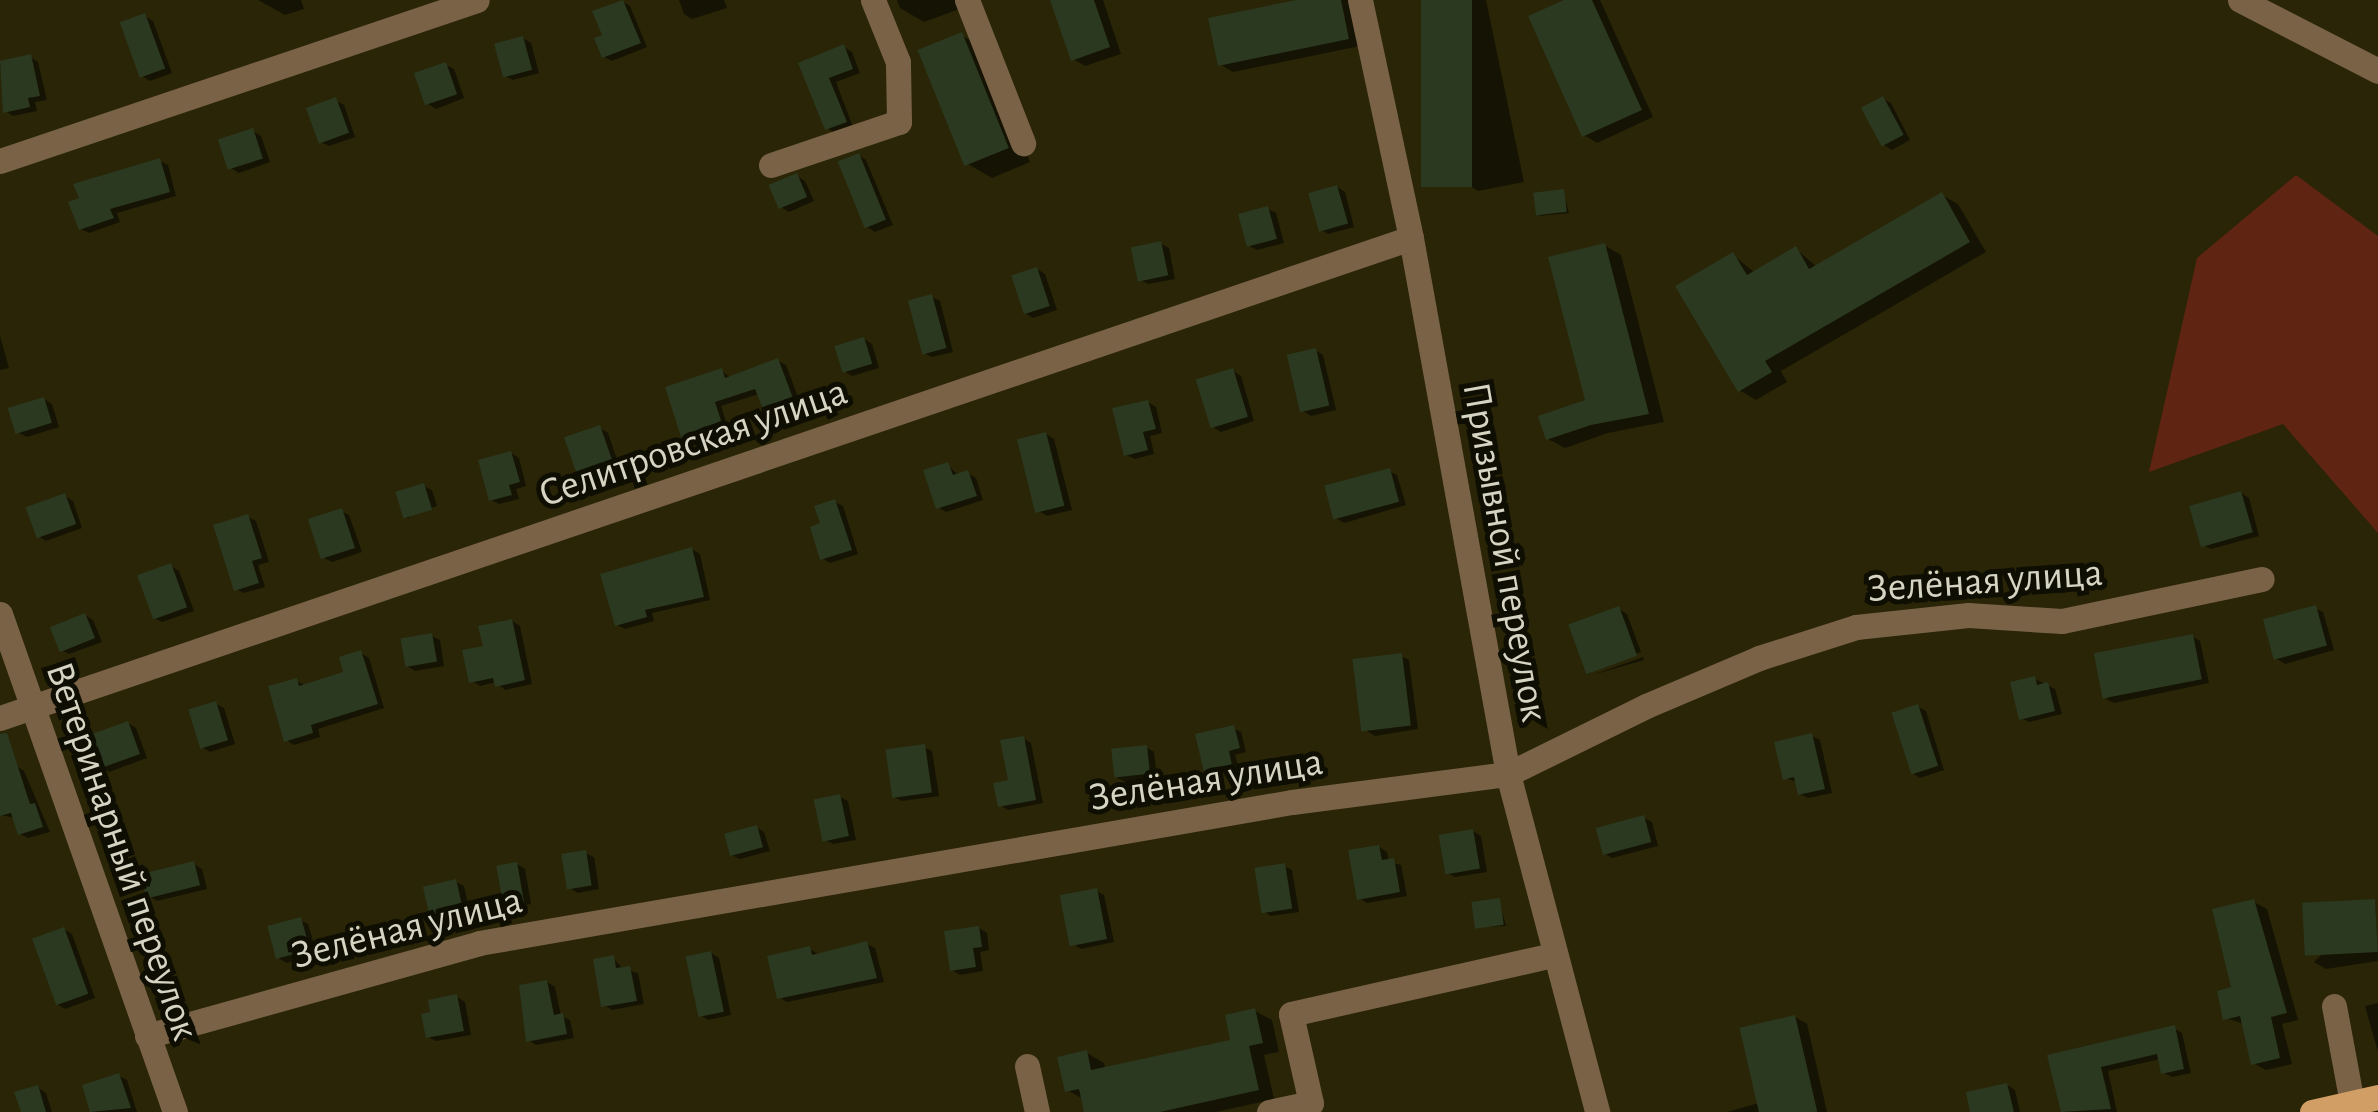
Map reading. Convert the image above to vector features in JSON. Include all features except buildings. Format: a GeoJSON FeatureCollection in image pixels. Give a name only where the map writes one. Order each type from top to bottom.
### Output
{"type":"FeatureCollection","features":[{"type":"Feature","properties":{"kind":"main road"},"geometry":{"type":"LineString","coordinates":[[2312,1112],[2378,1097]]}},
{"type":"Feature","properties":{"kind":"street"},"geometry":{"type":"LineString","coordinates":[[0,162],[478,0]]}},
{"type":"Feature","properties":{"kind":"street"},"geometry":{"type":"LineString","coordinates":[[770,165],[899,122],[898,62],[872,0]]}},
{"type":"Feature","properties":{"kind":"street"},"geometry":{"type":"LineString","coordinates":[[966,0],[1023,144]]}},
{"type":"Feature","properties":{"kind":"street","name":"Призывной переулок"},"geometry":{"type":"LineString","coordinates":[[1360,0],[1411,238],[1508,774],[1552,955],[1597,1112]]}},
{"type":"Feature","properties":{"kind":"street"},"geometry":{"type":"LineString","coordinates":[[2240,0],[2378,71]]}},
{"type":"Feature","properties":{"kind":"street","name":"Селитровская улица"},"geometry":{"type":"LineString","coordinates":[[0,718],[1411,238]]}},
{"type":"Feature","properties":{"kind":"street","name":"Зелёная улица"},"geometry":{"type":"LineString","coordinates":[[147,1036],[479,944],[1292,802],[1508,774],[1646,706],[1759,658],[1856,627],[1968,615],[2062,620],[2262,578]]}},
{"type":"Feature","properties":{"kind":"street","name":"Ветеринарный переулок"},"geometry":{"type":"LineString","coordinates":[[0,614],[175,1112]]}},
{"type":"Feature","properties":{"kind":"street"},"geometry":{"type":"LineString","coordinates":[[1270,1112],[1311,1102],[1291,1014],[1552,955]]}},
{"type":"Feature","properties":{"kind":"street"},"geometry":{"type":"LineString","coordinates":[[2334,1006],[2352,1103]]}},
{"type":"Feature","properties":{"kind":"street"},"geometry":{"type":"LineString","coordinates":[[1027,1066],[1037,1112]]}},
{"type":"Feature","properties":{"kind":"shaded area"},"geometry":{"type":"Polygon","coordinates":[[[2296,175],[2378,236],[2378,533],[2283,424],[2149,472],[2197,258],[2296,175]]]}}]}
